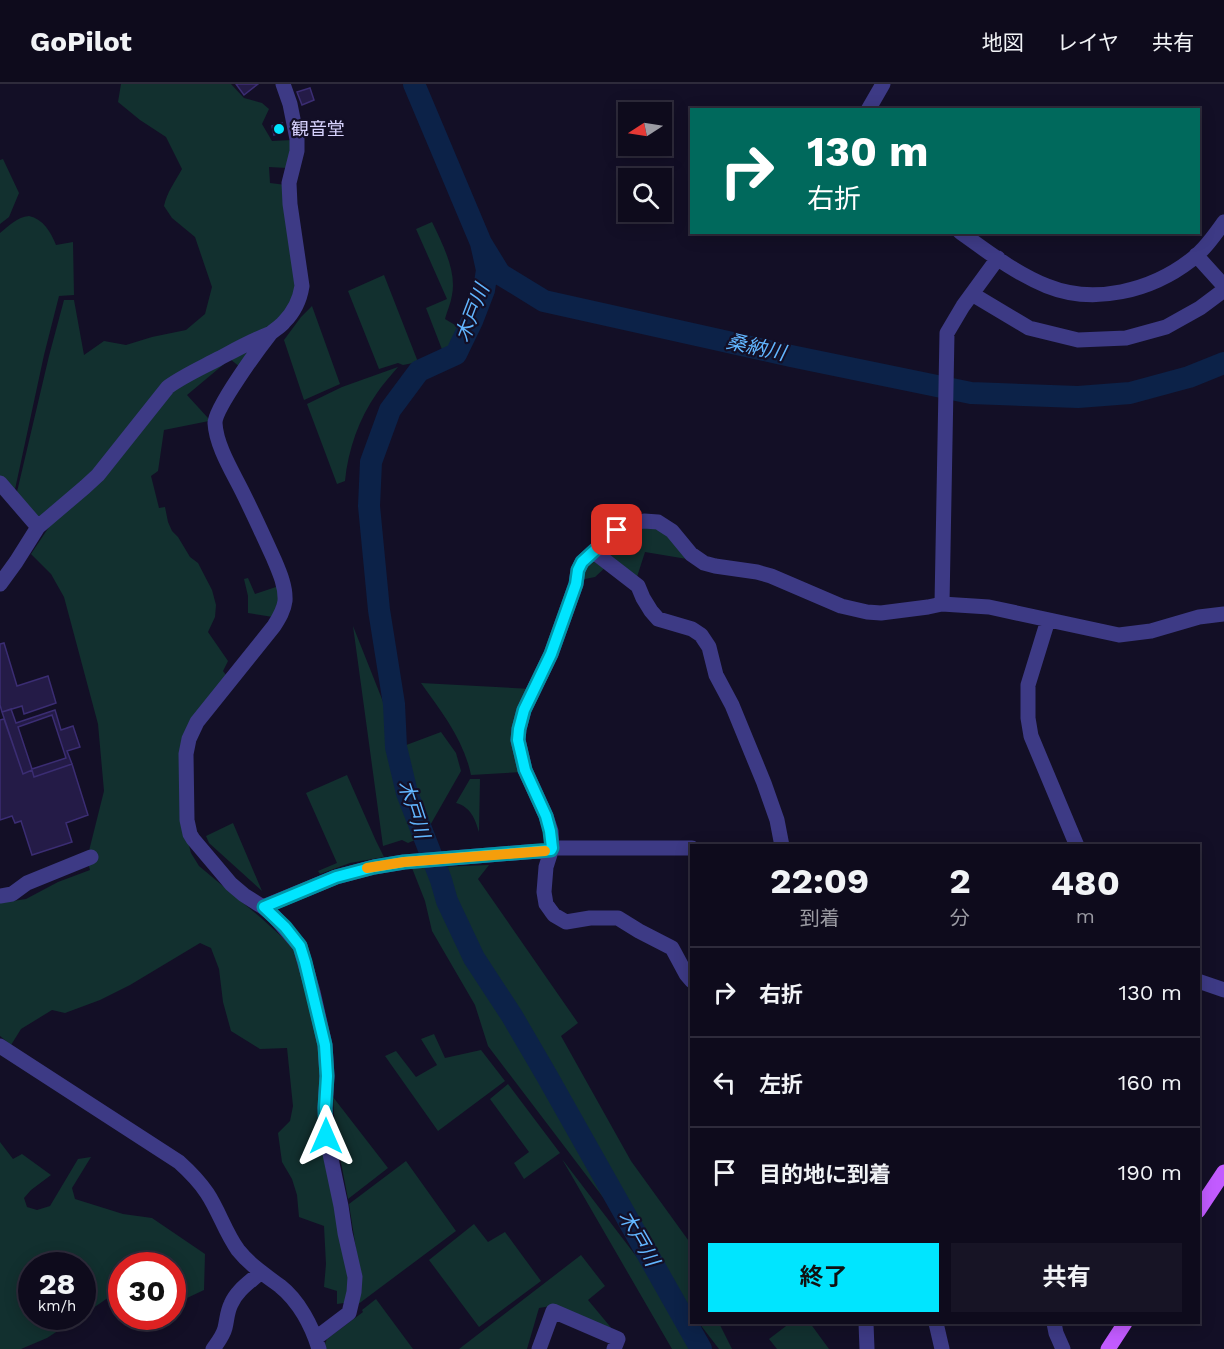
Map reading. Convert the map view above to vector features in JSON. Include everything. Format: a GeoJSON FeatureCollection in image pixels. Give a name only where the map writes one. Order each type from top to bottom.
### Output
{"type":"FeatureCollection","features":[{"type":"Feature","properties":{"kind":"main road"},"geometry":{"type":"LineString","coordinates":[[1200,1208],[1224,1173]]}},
{"type":"Feature","properties":{"kind":"main road"},"geometry":{"type":"LineString","coordinates":[[1108,1349],[1124,1324]]}},
{"type":"Feature","properties":{"kind":"street"},"geometry":{"type":"LineString","coordinates":[[0,584],[33,533],[98,475],[168,387],[271,333],[291,314],[302,286],[289,183],[297,151],[297,139],[290,104],[283,84]]}},
{"type":"Feature","properties":{"kind":"street"},"geometry":{"type":"LineString","coordinates":[[869,108],[883,84]]}},
{"type":"Feature","properties":{"kind":"street"},"geometry":{"type":"LineString","coordinates":[[963,234],[1029,278],[1049,287],[1096,294],[1121,292],[1165,277],[1205,247],[1224,222]]}},
{"type":"Feature","properties":{"kind":"street"},"geometry":{"type":"LineString","coordinates":[[1196,255],[1224,285]]}},
{"type":"Feature","properties":{"kind":"street"},"geometry":{"type":"LineString","coordinates":[[942,604],[947,333],[998,258]]}},
{"type":"Feature","properties":{"kind":"street"},"geometry":{"type":"LineString","coordinates":[[972,294],[1029,328],[1078,340],[1126,338],[1166,327],[1200,308],[1224,290]]}},
{"type":"Feature","properties":{"kind":"street"},"geometry":{"type":"LineString","coordinates":[[0,1046],[179,1162],[194,1175],[208,1194],[238,1250],[292,1299],[302,1312],[317,1344],[354,1310],[355,1277],[326,1136],[325,1045],[300,946],[285,927],[264,907],[243,895],[231,884],[189,834],[187,820],[186,754],[189,739],[205,710],[274,626],[285,602],[280,574],[228,464],[215,424],[223,401],[271,333]]}},
{"type":"Feature","properties":{"kind":"street"},"geometry":{"type":"LineString","coordinates":[[0,483],[38,528]]}},
{"type":"Feature","properties":{"kind":"street"},"geometry":{"type":"LineString","coordinates":[[690,979],[672,948],[639,932],[618,918],[590,918],[566,922],[554,915],[546,904],[544,892],[546,867],[552,849],[550,831],[546,816],[525,770],[518,740],[519,729],[524,710],[551,654],[576,584],[578,570],[582,562],[610,536],[629,524],[654,521],[665,525],[691,554],[704,563],[771,576],[841,606],[856,610],[881,613],[942,604],[989,607],[1119,635],[1151,631],[1199,617],[1224,614]]}},
{"type":"Feature","properties":{"kind":"street"},"geometry":{"type":"LineString","coordinates":[[594,552],[638,586],[643,598],[658,619],[701,634],[709,647],[716,675],[732,705],[766,790],[777,820],[782,844]]}},
{"type":"Feature","properties":{"kind":"street"},"geometry":{"type":"LineString","coordinates":[[1048,620],[1028,685],[1028,718],[1031,736],[1076,844]]}},
{"type":"Feature","properties":{"kind":"street"},"geometry":{"type":"LineString","coordinates":[[264,907],[336,877],[404,862],[552,849],[690,848]]}},
{"type":"Feature","properties":{"kind":"street"},"geometry":{"type":"LineString","coordinates":[[0,896],[12,894],[27,883],[91,856]]}},
{"type":"Feature","properties":{"kind":"street"},"geometry":{"type":"LineString","coordinates":[[1200,982],[1224,990]]}},
{"type":"Feature","properties":{"kind":"street"},"geometry":{"type":"LineString","coordinates":[[213,1349],[226,1327],[231,1302],[240,1290],[261,1272]]}},
{"type":"Feature","properties":{"kind":"street"},"geometry":{"type":"LineString","coordinates":[[539,1349],[553,1311],[618,1339],[614,1349]]}},
{"type":"Feature","properties":{"kind":"street"},"geometry":{"type":"LineString","coordinates":[[866,1324],[867,1349]]}},
{"type":"Feature","properties":{"kind":"street"},"geometry":{"type":"LineString","coordinates":[[936,1324],[942,1349]]}},
{"type":"Feature","properties":{"kind":"street"},"geometry":{"type":"LineString","coordinates":[[1054,1324],[1062,1348]]}},
{"type":"Feature","properties":{"kind":"green space"},"geometry":{"type":"Polygon","coordinates":[[[121,84],[231,84],[244,98],[262,103],[269,109],[262,124],[272,141],[293,140],[287,168],[269,167],[270,183],[286,185],[297,294],[276,324],[176,379],[96,473],[37,522],[16,496],[64,300],[74,300],[84,355],[104,341],[126,345],[186,330],[205,314],[212,287],[195,237],[172,218],[164,206],[182,169],[166,137],[118,102],[121,84]]]}},
{"type":"Feature","properties":{"kind":"green space"},"geometry":{"type":"Polygon","coordinates":[[[3,159],[19,193],[9,217],[0,224],[0,160],[3,159]]]}},
{"type":"Feature","properties":{"kind":"green space"},"geometry":{"type":"Polygon","coordinates":[[[29,216],[46,227],[56,245],[73,242],[74,295],[59,296],[14,494],[0,478],[0,233],[17,220],[29,216]]]}},
{"type":"Feature","properties":{"kind":"green space"},"geometry":{"type":"Polygon","coordinates":[[[432,222],[451,267],[453,286],[445,319],[460,328],[453,348],[443,352],[426,308],[447,299],[416,229],[432,222]]]}},
{"type":"Feature","properties":{"kind":"green space"},"geometry":{"type":"Polygon","coordinates":[[[384,275],[418,362],[403,365],[398,363],[379,369],[348,291],[384,275]]]}},
{"type":"Feature","properties":{"kind":"green space"},"geometry":{"type":"Polygon","coordinates":[[[312,306],[340,384],[304,400],[284,340],[312,306]]]}},
{"type":"Feature","properties":{"kind":"green space"},"geometry":{"type":"Polygon","coordinates":[[[249,349],[240,367],[230,359],[187,395],[209,421],[164,430],[158,471],[151,476],[159,508],[165,507],[172,531],[190,557],[198,563],[212,590],[216,605],[215,617],[208,632],[228,661],[223,671],[226,675],[195,717],[182,819],[191,853],[199,866],[260,917],[295,951],[321,1043],[349,1279],[349,1296],[344,1303],[337,1304],[337,1291],[324,1287],[326,1264],[324,1226],[299,1217],[297,1195],[292,1179],[282,1162],[278,1133],[290,1121],[293,1106],[287,1048],[260,1049],[231,1031],[223,1002],[219,969],[211,948],[200,943],[130,985],[100,1000],[65,1013],[52,1010],[21,1029],[11,1045],[0,1036],[0,903],[26,899],[58,882],[90,870],[87,859],[104,791],[98,724],[64,597],[51,574],[31,554],[55,518],[170,390],[249,349]]]}},
{"type":"Feature","properties":{"kind":"green space"},"geometry":{"type":"Polygon","coordinates":[[[398,367],[379,390],[365,413],[352,446],[345,481],[337,484],[307,404],[342,387],[398,367]]]}},
{"type":"Feature","properties":{"kind":"green space"},"geometry":{"type":"Polygon","coordinates":[[[655,524],[693,560],[645,552],[636,580],[602,552],[619,532],[655,524]]]}},
{"type":"Feature","properties":{"kind":"green space"},"geometry":{"type":"Polygon","coordinates":[[[593,557],[608,565],[595,577],[580,580],[593,557]]]}},
{"type":"Feature","properties":{"kind":"green space"},"geometry":{"type":"Polygon","coordinates":[[[248,578],[255,594],[279,586],[281,592],[273,617],[248,613],[248,596],[244,579],[248,578]]]}},
{"type":"Feature","properties":{"kind":"green space"},"geometry":{"type":"Polygon","coordinates":[[[353,626],[401,747],[441,732],[456,753],[461,771],[424,836],[408,843],[402,840],[383,846],[353,626]]]}},
{"type":"Feature","properties":{"kind":"green space"},"geometry":{"type":"Polygon","coordinates":[[[421,683],[532,689],[522,708],[523,772],[471,775],[457,738],[421,683]]]}},
{"type":"Feature","properties":{"kind":"green space"},"geometry":{"type":"Polygon","coordinates":[[[347,775],[384,857],[350,863],[320,874],[318,871],[337,863],[306,793],[347,775]]]}},
{"type":"Feature","properties":{"kind":"green space"},"geometry":{"type":"Polygon","coordinates":[[[470,779],[480,779],[479,832],[469,811],[456,803],[470,779]]]}},
{"type":"Feature","properties":{"kind":"green space"},"geometry":{"type":"Polygon","coordinates":[[[233,823],[262,891],[209,843],[206,836],[233,823]]]}},
{"type":"Feature","properties":{"kind":"green space"},"geometry":{"type":"Polygon","coordinates":[[[489,865],[478,879],[578,1023],[561,1036],[631,1161],[690,1243],[690,1312],[488,1046],[475,1005],[432,931],[425,901],[412,868],[489,865]]]}},
{"type":"Feature","properties":{"kind":"green space"},"geometry":{"type":"Polygon","coordinates":[[[434,1034],[445,1058],[481,1050],[505,1081],[438,1131],[385,1056],[396,1051],[416,1077],[437,1065],[421,1039],[434,1034]]]}},
{"type":"Feature","properties":{"kind":"green space"},"geometry":{"type":"Polygon","coordinates":[[[508,1084],[560,1153],[524,1179],[514,1163],[529,1152],[490,1099],[508,1084]]]}},
{"type":"Feature","properties":{"kind":"green space"},"geometry":{"type":"Polygon","coordinates":[[[333,1097],[388,1168],[348,1199],[335,1131],[333,1097]]]}},
{"type":"Feature","properties":{"kind":"green space"},"geometry":{"type":"Polygon","coordinates":[[[0,1142],[13,1159],[22,1154],[51,1175],[24,1198],[27,1207],[37,1210],[50,1206],[78,1159],[91,1157],[72,1188],[75,1199],[123,1214],[152,1218],[205,1254],[204,1290],[186,1299],[186,1252],[108,1252],[108,1298],[96,1306],[96,1252],[18,1252],[18,1330],[59,1330],[21,1349],[0,1349],[0,1142]]]}},
{"type":"Feature","properties":{"kind":"green space"},"geometry":{"type":"Polygon","coordinates":[[[562,1159],[707,1349],[672,1349],[562,1159]]]}},
{"type":"Feature","properties":{"kind":"green space"},"geometry":{"type":"Polygon","coordinates":[[[406,1161],[456,1231],[357,1305],[360,1275],[349,1204],[406,1161]]]}},
{"type":"Feature","properties":{"kind":"green space"},"geometry":{"type":"Polygon","coordinates":[[[474,1224],[488,1242],[505,1232],[541,1281],[479,1327],[429,1260],[474,1224]]]}},
{"type":"Feature","properties":{"kind":"green space"},"geometry":{"type":"Polygon","coordinates":[[[581,1255],[605,1286],[588,1300],[618,1336],[551,1306],[539,1308],[527,1349],[459,1349],[581,1255]]]}},
{"type":"Feature","properties":{"kind":"green space"},"geometry":{"type":"Polygon","coordinates":[[[376,1299],[413,1349],[325,1349],[327,1339],[363,1312],[362,1310],[376,1299]]]}},
{"type":"Feature","properties":{"kind":"green space"},"geometry":{"type":"Polygon","coordinates":[[[700,1324],[720,1324],[732,1349],[719,1349],[700,1324]]]}},
{"type":"Feature","properties":{"kind":"green space"},"geometry":{"type":"Polygon","coordinates":[[[789,1324],[811,1324],[829,1349],[777,1349],[769,1339],[789,1324]]]}},
{"type":"Feature","properties":{"kind":"building"},"geometry":{"type":"Polygon","coordinates":[[[236,84],[258,84],[244,95],[236,84]]]}},
{"type":"Feature","properties":{"kind":"building"},"geometry":{"type":"Polygon","coordinates":[[[310,88],[314,100],[302,105],[297,92],[310,88]]]}},
{"type":"Feature","properties":{"kind":"building"},"geometry":{"type":"Polygon","coordinates":[[[282,123],[285,129],[283,132],[274,135],[272,126],[282,123]]]}},
{"type":"Feature","properties":{"kind":"building"},"geometry":{"type":"Polygon","coordinates":[[[4,643],[17,686],[48,676],[56,703],[24,714],[22,706],[2,712],[0,644],[4,643]]]}},
{"type":"Feature","properties":{"kind":"building"},"geometry":{"type":"Polygon","coordinates":[[[11,709],[16,723],[55,710],[61,730],[73,726],[80,747],[67,751],[72,764],[34,777],[32,770],[23,774],[2,712],[11,709]],[[52,715],[18,727],[32,769],[66,758],[52,715]]]}},
{"type":"Feature","properties":{"kind":"building"},"geometry":{"type":"Polygon","coordinates":[[[4,719],[23,774],[32,770],[34,777],[72,764],[88,815],[66,823],[72,842],[32,855],[21,821],[15,823],[12,816],[0,820],[0,720],[4,719]]]}},
{"type":"Feature","properties":{"kind":"waterway","name":"桑納川"},"geometry":{"type":"LineString","coordinates":[[414,84],[481,243],[500,274],[544,301],[971,393],[1078,397],[1130,393],[1189,377],[1224,363]]}},
{"type":"Feature","properties":{"kind":"waterway","name":"木戸川"},"geometry":{"type":"LineString","coordinates":[[481,243],[487,270],[484,290],[456,354],[419,371],[390,410],[371,462],[369,506],[379,610],[394,704],[396,747],[407,793],[447,901],[474,958],[512,1016],[547,1076],[701,1349]]}},
{"type":"Feature","properties":{"kind":"slow traffic"},"geometry":{"type":"LineString","coordinates":[[367,868],[404,862],[545,851]]}},
{"type":"Feature","properties":{"kind":"place","name":"観音堂"},"geometry":{"type":"Point","coordinates":[279,129]}},
{"type":"Feature","properties":{"kind":"route"},"geometry":{"type":"LineString","coordinates":[[326,1136],[325,1045],[305,962],[300,946],[285,927],[264,907],[336,877],[374,867],[404,862],[551,850],[549,823],[525,770],[518,740],[519,729],[524,710],[551,654],[576,584],[578,570],[582,562],[617,530]]}}]}
